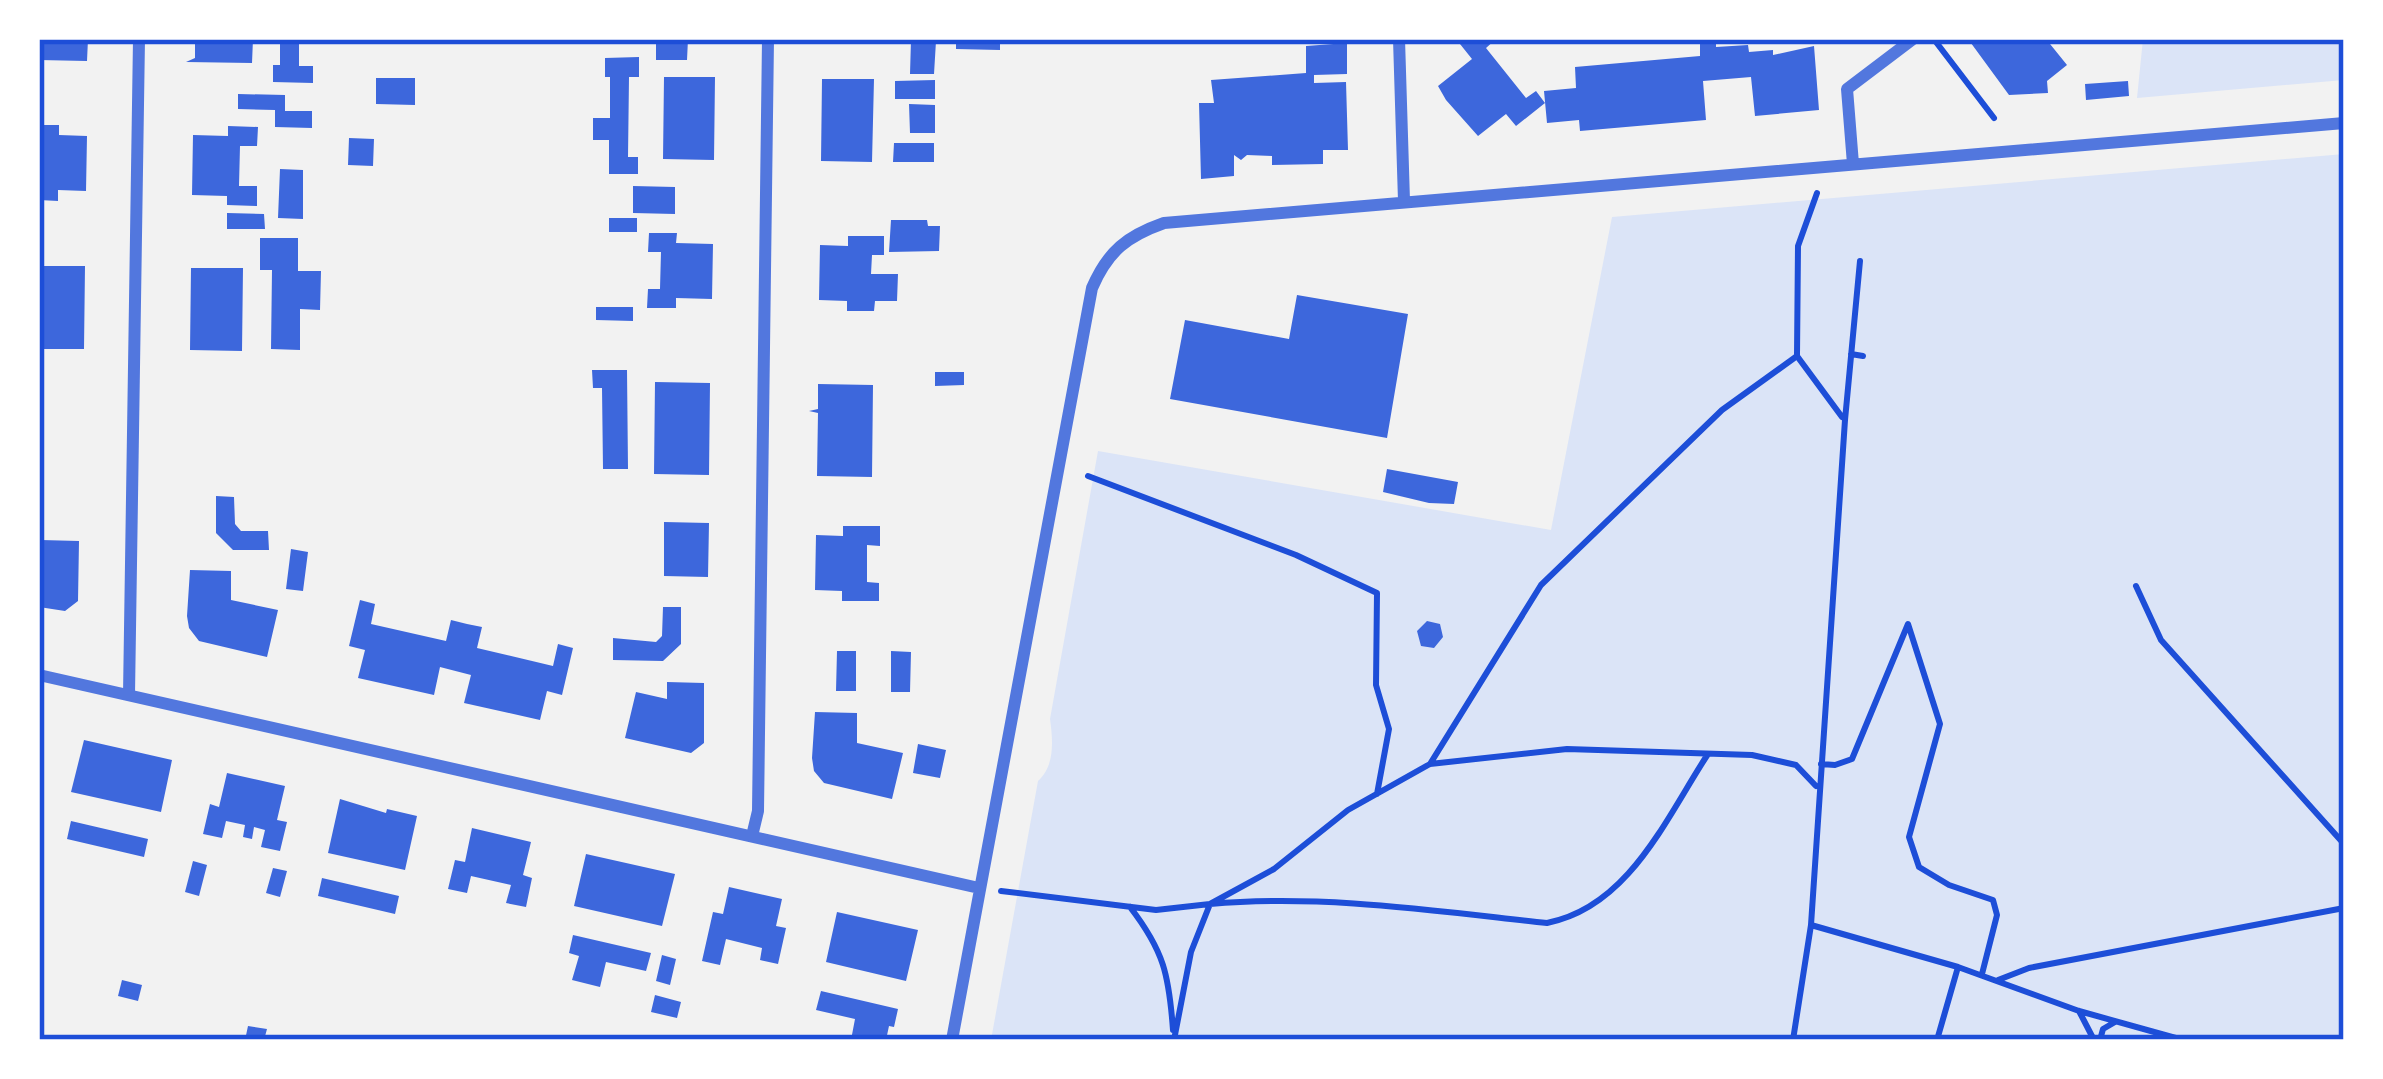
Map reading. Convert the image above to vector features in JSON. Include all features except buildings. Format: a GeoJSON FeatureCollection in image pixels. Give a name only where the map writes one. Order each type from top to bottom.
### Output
{"type":"FeatureCollection","features":[{"type":"Feature","properties":{"kind":"street"},"geometry":{"type":"LineString","coordinates":[[129,695],[139,39]]}},
{"type":"Feature","properties":{"kind":"street"},"geometry":{"type":"LineString","coordinates":[[752,836],[758,811],[768,39]]}},
{"type":"Feature","properties":{"kind":"street"},"geometry":{"type":"LineString","coordinates":[[1399,39],[1404,201]]}},
{"type":"Feature","properties":{"kind":"street"},"geometry":{"type":"LineString","coordinates":[[1853,164],[1847,89],[1912,39]]}},
{"type":"Feature","properties":{"kind":"street"},"geometry":{"type":"LineString","coordinates":[[952,1040],[1092,288],[1104,261],[1123,241],[1164,223],[2344,123]]}},
{"type":"Feature","properties":{"kind":"street"},"geometry":{"type":"LineString","coordinates":[[39,675],[979,888]]}},
{"type":"Feature","properties":{"kind":"path"},"geometry":{"type":"LineString","coordinates":[[1934,39],[1994,118]]}},
{"type":"Feature","properties":{"kind":"path"},"geometry":{"type":"LineString","coordinates":[[1817,193],[1798,246],[1797,356],[1845,420]]}},
{"type":"Feature","properties":{"kind":"path"},"geometry":{"type":"LineString","coordinates":[[1793,1040],[1811,925],[1860,261]]}},
{"type":"Feature","properties":{"kind":"path"},"geometry":{"type":"LineString","coordinates":[[1851,354],[1863,356]]}},
{"type":"Feature","properties":{"kind":"path"},"geometry":{"type":"LineString","coordinates":[[1430,764],[1541,585],[1722,410],[1797,356]]}},
{"type":"Feature","properties":{"kind":"path"},"geometry":{"type":"LineString","coordinates":[[1088,476],[1296,555],[1377,593],[1376,685],[1389,729]]}},
{"type":"Feature","properties":{"kind":"path"},"geometry":{"type":"LineString","coordinates":[[2136,586],[2161,640],[2344,844]]}},
{"type":"Feature","properties":{"kind":"path"},"geometry":{"type":"LineString","coordinates":[[1821,764],[1852,759],[1908,624],[1940,724],[1909,836],[1918,867],[1949,885],[1993,900],[1997,915],[1982,974]]}},
{"type":"Feature","properties":{"kind":"path"},"geometry":{"type":"LineString","coordinates":[[1377,794],[1393,714]]}},
{"type":"Feature","properties":{"kind":"path"},"geometry":{"type":"LineString","coordinates":[[1130,907],[1156,942],[1166,972],[1174,1040],[1191,952],[1210,904],[1274,869],[1348,810],[1430,764],[1567,749],[1752,755],[1796,765],[1818,789]]}},
{"type":"Feature","properties":{"kind":"path"},"geometry":{"type":"LineString","coordinates":[[979,888],[1156,910],[1250,900],[1547,923],[1598,905],[1624,881],[1708,753]]}},
{"type":"Feature","properties":{"kind":"path"},"geometry":{"type":"LineString","coordinates":[[1998,980],[2030,968],[2344,908]]}},
{"type":"Feature","properties":{"kind":"path"},"geometry":{"type":"LineString","coordinates":[[1811,925],[1982,974],[2079,1011],[2183,1040]]}},
{"type":"Feature","properties":{"kind":"path"},"geometry":{"type":"LineString","coordinates":[[1937,1040],[1958,967]]}},
{"type":"Feature","properties":{"kind":"path"},"geometry":{"type":"LineString","coordinates":[[2079,1011],[2097,1040],[2103,1030],[2118,1022]]}},
{"type":"Feature","properties":{"kind":"shaded area"},"geometry":{"type":"Polygon","coordinates":[[[2143,39],[2344,39],[2344,80],[2137,98],[2143,39]]]}},
{"type":"Feature","properties":{"kind":"shaded area"},"geometry":{"type":"Polygon","coordinates":[[[2344,154],[2344,1040],[991,1040],[1038,781],[1050,760],[1050,719],[1098,451],[1551,530],[1612,217],[2344,154]]]}}]}
